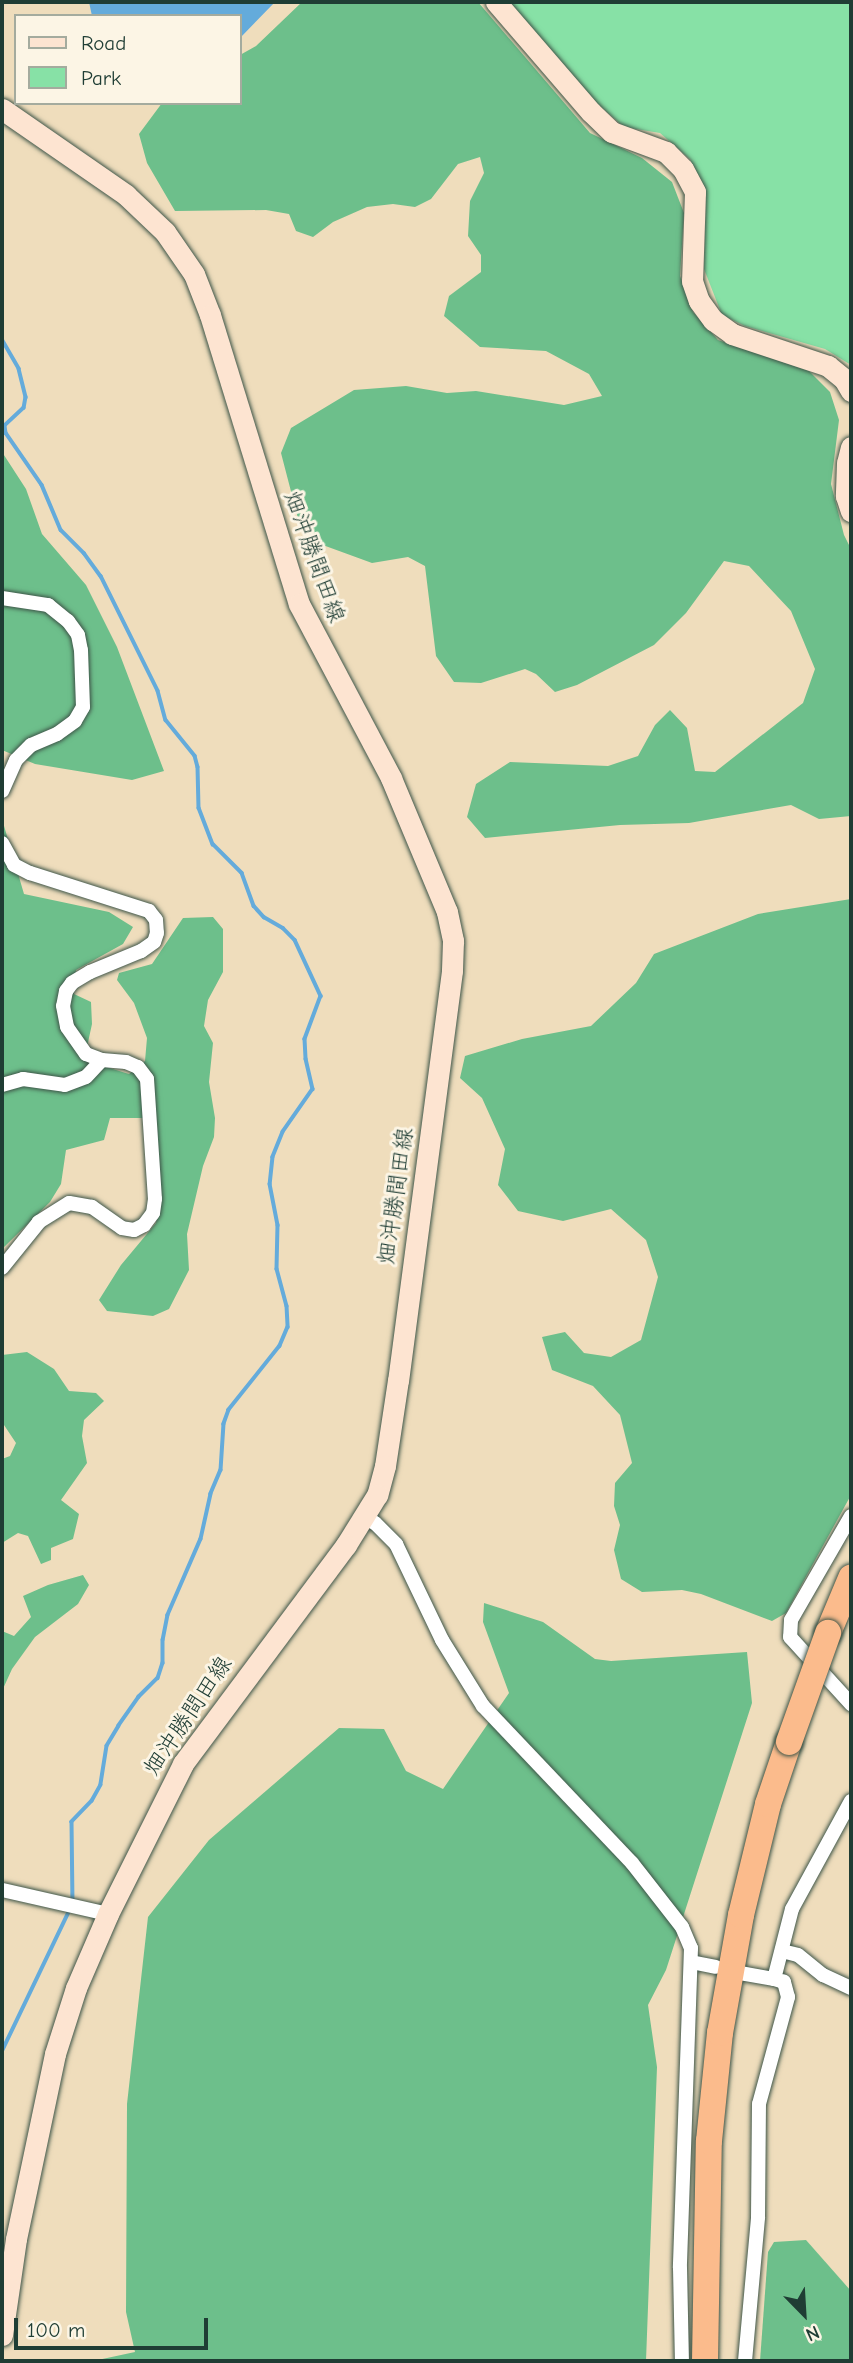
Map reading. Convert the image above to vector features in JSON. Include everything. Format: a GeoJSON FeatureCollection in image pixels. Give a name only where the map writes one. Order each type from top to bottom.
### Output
{"type":"FeatureCollection","features":[{"type":"Feature","properties":{"kind":"highway"},"geometry":{"type":"LineString","coordinates":[[705,2361],[709,2141],[720,2033],[741,1915],[768,1804],[828,1633],[851,1578]]}},
{"type":"Feature","properties":{"kind":"main road"},"geometry":{"type":"LineString","coordinates":[[496,2],[591,112],[612,132],[666,152],[684,169],[695,192],[692,281],[699,301],[713,320],[732,334],[828,366],[844,379],[851,391]]}},
{"type":"Feature","properties":{"kind":"main road","name":"畑沖勝間田線"},"geometry":{"type":"LineString","coordinates":[[2,109],[126,195],[165,232],[194,274],[210,315],[299,604],[391,778],[447,912],[453,941],[452,971],[400,1366],[385,1466],[377,1495],[365,1518],[183,1764],[108,1914],[76,1988],[55,2054],[16,2239],[2,2335]]}},
{"type":"Feature","properties":{"kind":"main road"},"geometry":{"type":"LineString","coordinates":[[851,447],[847,463],[846,496],[851,511]]}},
{"type":"Feature","properties":{"kind":"street"},"geometry":{"type":"LineString","coordinates":[[2,598],[48,605],[68,621],[78,635],[82,650],[83,707],[75,721],[57,734],[30,745],[23,752],[16,760],[2,791]]}},
{"type":"Feature","properties":{"kind":"street"},"geometry":{"type":"LineString","coordinates":[[2,843],[14,865],[149,911],[156,920],[157,933],[154,943],[72,983],[66,991],[63,1006],[74,1041],[86,1054],[102,1060],[126,1062],[138,1067],[147,1079],[155,1199],[153,1213],[144,1225],[134,1230],[122,1228],[80,1203],[69,1203],[39,1222],[2,1268]]}},
{"type":"Feature","properties":{"kind":"street"},"geometry":{"type":"LineString","coordinates":[[2,1085],[23,1079],[65,1085],[86,1077],[100,1066],[102,1060]]}},
{"type":"Feature","properties":{"kind":"street"},"geometry":{"type":"LineString","coordinates":[[851,1516],[791,1620],[790,1637],[851,1704]]}},
{"type":"Feature","properties":{"kind":"street"},"geometry":{"type":"LineString","coordinates":[[365,1518],[375,1523],[396,1544],[442,1640],[483,1706],[527,1756],[599,1825],[632,1863],[682,1927],[691,1948],[687,2013],[681,2361]]}},
{"type":"Feature","properties":{"kind":"street"},"geometry":{"type":"LineString","coordinates":[[774,1979],[792,1909],[851,1801]]}},
{"type":"Feature","properties":{"kind":"street"},"geometry":{"type":"LineString","coordinates":[[2,1890],[108,1914]]}},
{"type":"Feature","properties":{"kind":"street"},"geometry":{"type":"LineString","coordinates":[[782,1951],[798,1955],[831,1980],[851,1988]]}},
{"type":"Feature","properties":{"kind":"street"},"geometry":{"type":"LineString","coordinates":[[691,1962],[716,1967]]}},
{"type":"Feature","properties":{"kind":"street"},"geometry":{"type":"LineString","coordinates":[[740,1973],[784,1982],[788,1997],[759,2104],[758,2205],[746,2361]]}},
{"type":"Feature","properties":{"kind":"green space"},"geometry":{"type":"Polygon","coordinates":[[[302,2],[478,2],[590,133],[642,158],[672,182],[684,213],[680,276],[693,312],[718,340],[809,371],[830,392],[839,420],[831,484],[844,535],[851,549],[851,816],[819,819],[791,805],[689,823],[620,825],[485,838],[467,817],[476,784],[510,762],[608,766],[638,756],[655,725],[670,710],[687,728],[695,771],[715,772],[803,703],[815,669],[791,611],[749,566],[724,561],[686,613],[654,645],[577,685],[555,692],[536,674],[525,669],[481,683],[454,682],[436,656],[425,566],[408,557],[372,563],[320,544],[300,526],[281,453],[291,428],[354,390],[406,386],[447,393],[476,391],[564,405],[602,396],[589,374],[546,351],[480,347],[444,316],[449,296],[481,272],[481,255],[468,236],[470,201],[484,173],[480,157],[458,164],[431,199],[415,207],[393,204],[367,207],[333,222],[313,237],[296,231],[289,214],[266,210],[175,211],[147,163],[139,134],[161,105],[242,105],[242,54],[256,46],[302,2]]]}},
{"type":"Feature","properties":{"kind":"green space"},"geometry":{"type":"Polygon","coordinates":[[[508,2],[851,2],[851,365],[825,349],[745,326],[722,315],[704,269],[706,197],[690,159],[660,133],[624,127],[591,98],[508,2]]]}},
{"type":"Feature","properties":{"kind":"green space"},"geometry":{"type":"Polygon","coordinates":[[[2,452],[26,489],[42,534],[86,585],[117,647],[164,771],[132,780],[35,764],[2,750],[2,452]]]}},
{"type":"Feature","properties":{"kind":"green space"},"geometry":{"type":"Polygon","coordinates":[[[2,819],[24,894],[109,912],[133,927],[123,944],[76,970],[74,994],[91,1002],[92,1024],[87,1047],[103,1066],[129,1074],[145,1061],[147,1038],[134,1003],[117,980],[119,973],[152,964],[183,918],[213,917],[223,929],[223,972],[208,1000],[204,1026],[213,1043],[209,1082],[215,1118],[214,1137],[203,1166],[187,1234],[189,1270],[169,1309],[153,1316],[107,1311],[99,1300],[121,1265],[156,1223],[160,1193],[152,1118],[110,1118],[104,1140],[66,1150],[61,1184],[50,1202],[2,1249],[2,819]]]}},
{"type":"Feature","properties":{"kind":"green space"},"geometry":{"type":"Polygon","coordinates":[[[851,899],[851,1495],[786,1613],[772,1621],[701,1594],[682,1590],[642,1592],[621,1579],[614,1550],[620,1525],[614,1506],[615,1483],[632,1463],[620,1415],[593,1386],[552,1370],[542,1337],[565,1332],[584,1353],[611,1357],[641,1340],[658,1277],[646,1240],[611,1209],[563,1221],[518,1211],[498,1185],[505,1149],[482,1098],[460,1078],[465,1056],[522,1039],[591,1026],[636,983],[654,954],[758,914],[851,899]]]}},
{"type":"Feature","properties":{"kind":"green space"},"geometry":{"type":"Polygon","coordinates":[[[27,1352],[54,1369],[69,1391],[96,1393],[104,1401],[84,1420],[82,1436],[87,1463],[61,1500],[79,1514],[73,1539],[51,1548],[51,1560],[41,1564],[28,1536],[18,1533],[2,1543],[2,1459],[10,1456],[16,1443],[2,1422],[2,1355],[27,1352]]]}},
{"type":"Feature","properties":{"kind":"green space"},"geometry":{"type":"Polygon","coordinates":[[[83,1575],[89,1585],[78,1604],[35,1637],[12,1669],[2,1691],[2,1631],[14,1636],[31,1617],[23,1596],[48,1585],[83,1575]]]}},
{"type":"Feature","properties":{"kind":"green space"},"geometry":{"type":"Polygon","coordinates":[[[484,1603],[543,1622],[595,1659],[611,1661],[747,1652],[752,1703],[666,1970],[648,2005],[657,2067],[646,2361],[93,2361],[135,2352],[126,2312],[127,2104],[148,1917],[209,1840],[339,1728],[384,1729],[406,1771],[443,1789],[509,1693],[483,1622],[484,1603]]]}},
{"type":"Feature","properties":{"kind":"green space"},"geometry":{"type":"Polygon","coordinates":[[[806,2240],[851,2291],[851,2361],[760,2361],[768,2252],[774,2242],[806,2240]]]}},
{"type":"Feature","properties":{"kind":"water"},"geometry":{"type":"Polygon","coordinates":[[[89,2],[275,2],[242,36],[242,14],[92,14],[89,2]]]}},
{"type":"Feature","properties":{"kind":"waterway"},"geometry":{"type":"LineString","coordinates":[[2,339],[19,369],[26,397],[24,408],[5,426],[6,433],[42,485],[61,530],[84,553],[101,576],[158,691],[166,720],[195,756],[198,767],[199,808],[213,844],[242,873],[254,906],[295,940],[321,996],[305,1039],[306,1059],[313,1089],[283,1132],[273,1157],[270,1184],[278,1225],[277,1269],[287,1306],[288,1327],[280,1346],[229,1410],[224,1424],[221,1470],[211,1494],[201,1539],[168,1615],[163,1640],[163,1663],[158,1678],[139,1697],[107,1746],[101,1785],[92,1801],[72,1822],[73,1902]]}},
{"type":"Feature","properties":{"kind":"waterway"},"geometry":{"type":"LineString","coordinates":[[2,2051],[70,1909]]}}]}
